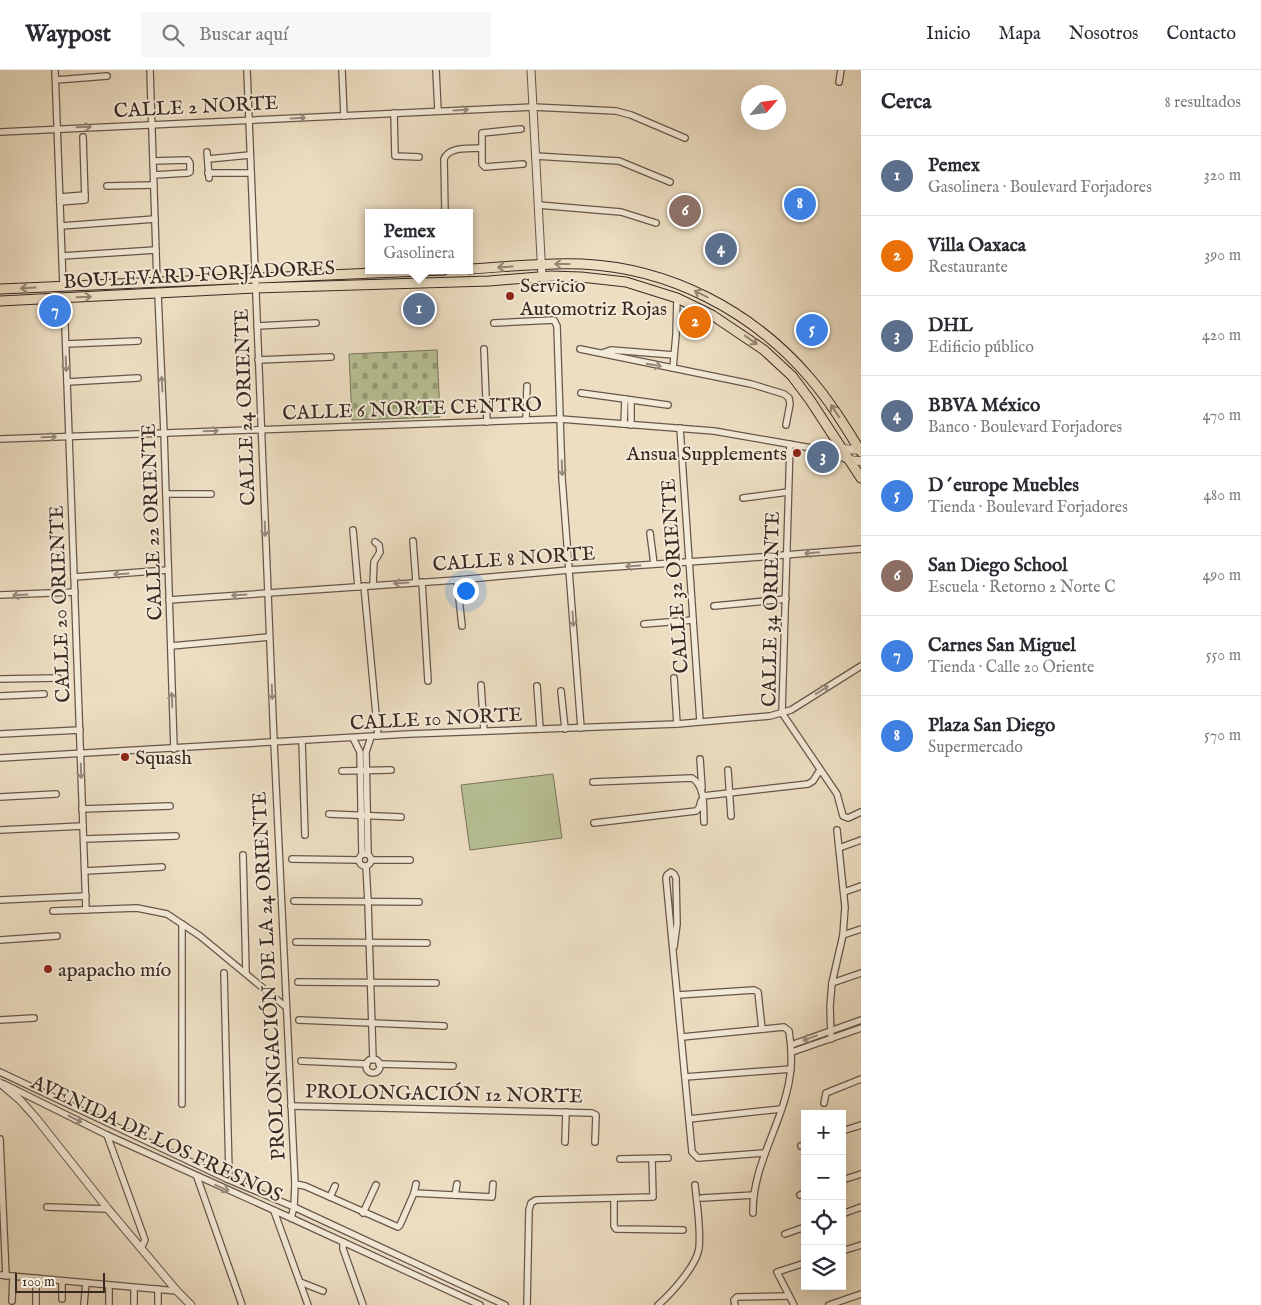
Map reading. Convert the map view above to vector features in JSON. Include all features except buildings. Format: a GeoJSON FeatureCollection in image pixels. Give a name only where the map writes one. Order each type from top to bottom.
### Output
{"type":"FeatureCollection","features":[{"type":"Feature","properties":{"kind":"main road"},"geometry":{"type":"LineString","coordinates":[[473,269],[583,264],[637,271],[693,290],[750,323],[772,340],[802,368],[821,391],[861,451]]}},
{"type":"Feature","properties":{"kind":"main road","name":"BOULEVARD FORJADORES"},"geometry":{"type":"LineString","coordinates":[[0,289],[365,273]]}},
{"type":"Feature","properties":{"kind":"main road","name":"BOULEVARD FORJADORES"},"geometry":{"type":"LineString","coordinates":[[0,301],[255,288],[489,281],[542,276],[581,277],[626,282],[677,298],[712,315],[764,350],[792,376],[861,478]]}},
{"type":"Feature","properties":{"kind":"main road"},"geometry":{"type":"LineString","coordinates":[[842,449],[861,451]]}},
{"type":"Feature","properties":{"kind":"main road"},"geometry":{"type":"LineString","coordinates":[[849,460],[861,461]]}},
{"type":"Feature","properties":{"kind":"street"},"geometry":{"type":"LineString","coordinates":[[55,70],[63,286]]}},
{"type":"Feature","properties":{"kind":"street"},"geometry":{"type":"LineString","coordinates":[[150,70],[157,283]]}},
{"type":"Feature","properties":{"kind":"street","name":"CALLE 24 ORIENTE"},"geometry":{"type":"LineString","coordinates":[[247,70],[274,743]]}},
{"type":"Feature","properties":{"kind":"street"},"geometry":{"type":"LineString","coordinates":[[342,70],[344,116]]}},
{"type":"Feature","properties":{"kind":"street"},"geometry":{"type":"LineString","coordinates":[[436,70],[438,111]]}},
{"type":"Feature","properties":{"kind":"street"},"geometry":{"type":"LineString","coordinates":[[532,70],[542,276]]}},
{"type":"Feature","properties":{"kind":"street"},"geometry":{"type":"LineString","coordinates":[[839,82],[841,70]]}},
{"type":"Feature","properties":{"kind":"street"},"geometry":{"type":"LineString","coordinates":[[56,80],[107,76]]}},
{"type":"Feature","properties":{"kind":"street","name":"CALLE 2 NORTE"},"geometry":{"type":"LineString","coordinates":[[0,132],[533,107],[616,111],[631,115],[685,138]]}},
{"type":"Feature","properties":{"kind":"street"},"geometry":{"type":"LineString","coordinates":[[394,113],[395,156],[419,157]]}},
{"type":"Feature","properties":{"kind":"street"},"geometry":{"type":"LineString","coordinates":[[521,129],[482,133],[482,167],[523,164]]}},
{"type":"Feature","properties":{"kind":"street"},"geometry":{"type":"LineString","coordinates":[[60,200],[85,200],[82,137]]}},
{"type":"Feature","properties":{"kind":"street"},"geometry":{"type":"LineString","coordinates":[[446,209],[444,159],[446,154],[451,151],[481,148]]}},
{"type":"Feature","properties":{"kind":"street"},"geometry":{"type":"LineString","coordinates":[[207,152],[208,175],[251,173]]}},
{"type":"Feature","properties":{"kind":"street"},"geometry":{"type":"LineString","coordinates":[[208,159],[250,155]]}},
{"type":"Feature","properties":{"kind":"street"},"geometry":{"type":"LineString","coordinates":[[535,156],[619,161],[670,182]]}},
{"type":"Feature","properties":{"kind":"street"},"geometry":{"type":"LineString","coordinates":[[153,162],[188,160],[190,163],[190,172],[154,175]]}},
{"type":"Feature","properties":{"kind":"street"},"geometry":{"type":"LineString","coordinates":[[107,186],[154,185]]}},
{"type":"Feature","properties":{"kind":"street"},"geometry":{"type":"LineString","coordinates":[[538,205],[621,212],[656,223]]}},
{"type":"Feature","properties":{"kind":"street"},"geometry":{"type":"LineString","coordinates":[[61,226],[155,219]]}},
{"type":"Feature","properties":{"kind":"street"},"geometry":{"type":"LineString","coordinates":[[62,256],[156,250]]}},
{"type":"Feature","properties":{"kind":"street","name":"CALLE 22 ORIENTE"},"geometry":{"type":"LineString","coordinates":[[158,294],[174,749]]}},
{"type":"Feature","properties":{"kind":"street","name":"CALLE 20 ORIENTE"},"geometry":{"type":"LineString","coordinates":[[64,298],[86,910]]}},
{"type":"Feature","properties":{"kind":"street"},"geometry":{"type":"LineString","coordinates":[[673,368],[677,298]]}},
{"type":"Feature","properties":{"kind":"street"},"geometry":{"type":"LineString","coordinates":[[494,323],[554,320],[556,322],[569,570],[581,728]]}},
{"type":"Feature","properties":{"kind":"street"},"geometry":{"type":"LineString","coordinates":[[257,326],[316,323]]}},
{"type":"Feature","properties":{"kind":"street"},"geometry":{"type":"LineString","coordinates":[[66,344],[138,341]]}},
{"type":"Feature","properties":{"kind":"street"},"geometry":{"type":"LineString","coordinates":[[484,349],[487,422]]}},
{"type":"Feature","properties":{"kind":"street"},"geometry":{"type":"LineString","coordinates":[[580,349],[602,353],[611,357],[751,384],[784,394],[789,398],[790,404],[786,425]]}},
{"type":"Feature","properties":{"kind":"street"},"geometry":{"type":"LineString","coordinates":[[602,353],[611,350],[674,355]]}},
{"type":"Feature","properties":{"kind":"street"},"geometry":{"type":"LineString","coordinates":[[631,361],[632,352]]}},
{"type":"Feature","properties":{"kind":"street"},"geometry":{"type":"LineString","coordinates":[[258,360],[331,357]]}},
{"type":"Feature","properties":{"kind":"street"},"geometry":{"type":"LineString","coordinates":[[67,382],[138,378]]}},
{"type":"Feature","properties":{"kind":"street"},"geometry":{"type":"LineString","coordinates":[[526,420],[527,386]]}},
{"type":"Feature","properties":{"kind":"street"},"geometry":{"type":"LineString","coordinates":[[581,393],[668,405]]}},
{"type":"Feature","properties":{"kind":"street"},"geometry":{"type":"LineString","coordinates":[[627,424],[628,399]]}},
{"type":"Feature","properties":{"kind":"street","name":"CALLE 6 NORTE CENTRO"},"geometry":{"type":"LineString","coordinates":[[0,439],[560,419],[714,431],[823,450],[849,460]]}},
{"type":"Feature","properties":{"kind":"street","name":"CALLE 32 ORIENTE"},"geometry":{"type":"LineString","coordinates":[[680,428],[700,721]]}},
{"type":"Feature","properties":{"kind":"street","name":"CALLE 34 ORIENTE"},"geometry":{"type":"LineString","coordinates":[[790,444],[782,713],[837,794],[843,816],[848,818],[861,812]]}},
{"type":"Feature","properties":{"kind":"street","name":"CALLE 6 NORTE CENTRO"},"geometry":{"type":"LineString","coordinates":[[823,450],[842,449]]}},
{"type":"Feature","properties":{"kind":"street"},"geometry":{"type":"LineString","coordinates":[[743,498],[788,492]]}},
{"type":"Feature","properties":{"kind":"street"},"geometry":{"type":"LineString","coordinates":[[166,494],[211,494]]}},
{"type":"Feature","properties":{"kind":"street"},"geometry":{"type":"LineString","coordinates":[[353,530],[378,736]]}},
{"type":"Feature","properties":{"kind":"street"},"geometry":{"type":"LineString","coordinates":[[650,533],[654,564]]}},
{"type":"Feature","properties":{"kind":"street"},"geometry":{"type":"LineString","coordinates":[[373,585],[374,562],[380,552],[379,545],[375,542]]}},
{"type":"Feature","properties":{"kind":"street"},"geometry":{"type":"LineString","coordinates":[[412,542],[419,582],[428,681]]}},
{"type":"Feature","properties":{"kind":"street","name":"CALLE 8 NORTE"},"geometry":{"type":"LineString","coordinates":[[169,600],[457,580],[569,570],[689,563],[861,548]]}},
{"type":"Feature","properties":{"kind":"street"},"geometry":{"type":"LineString","coordinates":[[74,577],[168,570]]}},
{"type":"Feature","properties":{"kind":"street"},"geometry":{"type":"LineString","coordinates":[[457,580],[462,626]]}},
{"type":"Feature","properties":{"kind":"street"},"geometry":{"type":"LineString","coordinates":[[0,595],[75,592]]}},
{"type":"Feature","properties":{"kind":"street"},"geometry":{"type":"LineString","coordinates":[[714,606],[786,599]]}},
{"type":"Feature","properties":{"kind":"street"},"geometry":{"type":"LineString","coordinates":[[644,624],[693,620]]}},
{"type":"Feature","properties":{"kind":"street"},"geometry":{"type":"LineString","coordinates":[[171,646],[269,637]]}},
{"type":"Feature","properties":{"kind":"street","name":"CALLE 10 NORTE"},"geometry":{"type":"LineString","coordinates":[[0,758],[378,736],[677,724],[782,713],[791,710],[861,666]]}},
{"type":"Feature","properties":{"kind":"street"},"geometry":{"type":"LineString","coordinates":[[0,678],[58,678]]}},
{"type":"Feature","properties":{"kind":"street"},"geometry":{"type":"LineString","coordinates":[[674,678],[677,724]]}},
{"type":"Feature","properties":{"kind":"street"},"geometry":{"type":"LineString","coordinates":[[481,685],[484,731]]}},
{"type":"Feature","properties":{"kind":"street"},"geometry":{"type":"LineString","coordinates":[[538,686],[540,729]]}},
{"type":"Feature","properties":{"kind":"street"},"geometry":{"type":"LineString","coordinates":[[560,691],[565,729]]}},
{"type":"Feature","properties":{"kind":"street"},"geometry":{"type":"LineString","coordinates":[[0,696],[44,694]]}},
{"type":"Feature","properties":{"kind":"street"},"geometry":{"type":"LineString","coordinates":[[0,734],[80,730]]}},
{"type":"Feature","properties":{"kind":"street"},"geometry":{"type":"LineString","coordinates":[[363,771],[370,737]]}},
{"type":"Feature","properties":{"kind":"street"},"geometry":{"type":"LineString","coordinates":[[354,738],[360,752],[363,771],[363,856],[360,863],[366,866]]}},
{"type":"Feature","properties":{"kind":"street"},"geometry":{"type":"LineString","coordinates":[[302,741],[305,835]]}},
{"type":"Feature","properties":{"kind":"street","name":"PROLONGACIÓN DE LA 24 ORIENTE"},"geometry":{"type":"LineString","coordinates":[[274,743],[294,1207]]}},
{"type":"Feature","properties":{"kind":"street"},"geometry":{"type":"LineString","coordinates":[[700,759],[704,822]]}},
{"type":"Feature","properties":{"kind":"street"},"geometry":{"type":"LineString","coordinates":[[342,771],[391,770]]}},
{"type":"Feature","properties":{"kind":"street"},"geometry":{"type":"LineString","coordinates":[[728,770],[731,816]]}},
{"type":"Feature","properties":{"kind":"street"},"geometry":{"type":"LineString","coordinates":[[702,793],[730,793],[808,784],[813,781],[820,770]]}},
{"type":"Feature","properties":{"kind":"street"},"geometry":{"type":"LineString","coordinates":[[593,782],[692,778],[697,781],[702,793],[700,808],[696,812],[594,823]]}},
{"type":"Feature","properties":{"kind":"street"},"geometry":{"type":"LineString","coordinates":[[0,796],[56,794]]}},
{"type":"Feature","properties":{"kind":"street"},"geometry":{"type":"LineString","coordinates":[[82,809],[170,806]]}},
{"type":"Feature","properties":{"kind":"street"},"geometry":{"type":"LineString","coordinates":[[329,814],[401,817]]}},
{"type":"Feature","properties":{"kind":"street"},"geometry":{"type":"LineString","coordinates":[[0,830],[83,826]]}},
{"type":"Feature","properties":{"kind":"street"},"geometry":{"type":"LineString","coordinates":[[832,1038],[830,1006],[832,983],[843,935],[845,907],[837,830]]}},
{"type":"Feature","properties":{"kind":"street"},"geometry":{"type":"LineString","coordinates":[[84,839],[176,836]]}},
{"type":"Feature","properties":{"kind":"street"},"geometry":{"type":"LineString","coordinates":[[839,848],[861,840]]}},
{"type":"Feature","properties":{"kind":"street"},"geometry":{"type":"LineString","coordinates":[[243,855],[246,972]]}},
{"type":"Feature","properties":{"kind":"street"},"geometry":{"type":"LineString","coordinates":[[292,859],[363,856],[372,860],[410,860]]}},
{"type":"Feature","properties":{"kind":"street"},"geometry":{"type":"LineString","coordinates":[[366,866],[372,860]]}},
{"type":"Feature","properties":{"kind":"street"},"geometry":{"type":"LineString","coordinates":[[366,866],[372,983],[373,1060]]}},
{"type":"Feature","properties":{"kind":"street"},"geometry":{"type":"LineString","coordinates":[[85,871],[162,867]]}},
{"type":"Feature","properties":{"kind":"street"},"geometry":{"type":"LineString","coordinates":[[674,947],[677,924],[676,878],[670,872],[666,878],[692,1152],[698,1158],[765,1153]]}},
{"type":"Feature","properties":{"kind":"street"},"geometry":{"type":"LineString","coordinates":[[844,892],[861,886]]}},
{"type":"Feature","properties":{"kind":"street"},"geometry":{"type":"LineString","coordinates":[[0,900],[86,896]]}},
{"type":"Feature","properties":{"kind":"street"},"geometry":{"type":"LineString","coordinates":[[294,901],[419,902]]}},
{"type":"Feature","properties":{"kind":"street"},"geometry":{"type":"LineString","coordinates":[[52,911],[137,908],[168,914],[246,972],[286,1007]]}},
{"type":"Feature","properties":{"kind":"street"},"geometry":{"type":"LineString","coordinates":[[182,924],[182,1104]]}},
{"type":"Feature","properties":{"kind":"street"},"geometry":{"type":"LineString","coordinates":[[843,935],[861,929]]}},
{"type":"Feature","properties":{"kind":"street"},"geometry":{"type":"LineString","coordinates":[[0,940],[56,936]]}},
{"type":"Feature","properties":{"kind":"street"},"geometry":{"type":"LineString","coordinates":[[296,942],[427,943]]}},
{"type":"Feature","properties":{"kind":"street"},"geometry":{"type":"LineString","coordinates":[[832,983],[861,973]]}},
{"type":"Feature","properties":{"kind":"street"},"geometry":{"type":"LineString","coordinates":[[224,974],[227,1179]]}},
{"type":"Feature","properties":{"kind":"street"},"geometry":{"type":"LineString","coordinates":[[298,982],[436,983]]}},
{"type":"Feature","properties":{"kind":"street"},"geometry":{"type":"LineString","coordinates":[[678,995],[754,990],[758,992],[762,1029]]}},
{"type":"Feature","properties":{"kind":"street"},"geometry":{"type":"LineString","coordinates":[[0,1020],[34,1018]]}},
{"type":"Feature","properties":{"kind":"street"},"geometry":{"type":"LineString","coordinates":[[299,1020],[444,1026]]}},
{"type":"Feature","properties":{"kind":"street"},"geometry":{"type":"LineString","coordinates":[[791,1045],[861,1020]]}},
{"type":"Feature","properties":{"kind":"street"},"geometry":{"type":"LineString","coordinates":[[682,1037],[784,1027],[790,1031],[791,1068],[781,1109],[765,1153],[754,1195],[753,1213]]}},
{"type":"Feature","properties":{"kind":"street"},"geometry":{"type":"LineString","coordinates":[[792,1052],[861,1028]]}},
{"type":"Feature","properties":{"kind":"street"},"geometry":{"type":"LineString","coordinates":[[301,1061],[367,1064],[373,1060]]}},
{"type":"Feature","properties":{"kind":"street"},"geometry":{"type":"LineString","coordinates":[[373,1060],[379,1064],[453,1066]]}},
{"type":"Feature","properties":{"kind":"street"},"geometry":{"type":"LineString","coordinates":[[367,1064],[368,1071],[375,1073],[380,1068],[379,1064]]}},
{"type":"Feature","properties":{"kind":"street"},"geometry":{"type":"LineString","coordinates":[[686,1077],[791,1068]]}},
{"type":"Feature","properties":{"kind":"street","name":"AVENIDA DE LOS FRESNOS"},"geometry":{"type":"LineString","coordinates":[[0,1072],[227,1179],[294,1207],[505,1305]]}},
{"type":"Feature","properties":{"kind":"street"},"geometry":{"type":"LineString","coordinates":[[824,1103],[826,1093],[837,1086],[861,1079]]}},
{"type":"Feature","properties":{"kind":"street"},"geometry":{"type":"LineString","coordinates":[[0,1082],[36,1118],[108,1209],[177,1291],[183,1301],[191,1305]]}},
{"type":"Feature","properties":{"kind":"street","name":"AVENIDA DE LOS FRESNOS"},"geometry":{"type":"LineString","coordinates":[[0,1082],[107,1136],[274,1211],[291,1218],[294,1207]]}},
{"type":"Feature","properties":{"kind":"street","name":"PROLONGACIÓN 12 NORTE"},"geometry":{"type":"LineString","coordinates":[[291,1106],[592,1113],[596,1115],[595,1142]]}},
{"type":"Feature","properties":{"kind":"street"},"geometry":{"type":"LineString","coordinates":[[689,1119],[781,1109]]}},
{"type":"Feature","properties":{"kind":"street"},"geometry":{"type":"LineString","coordinates":[[564,1142],[566,1112]]}},
{"type":"Feature","properties":{"kind":"street"},"geometry":{"type":"LineString","coordinates":[[846,1130],[861,1125]]}},
{"type":"Feature","properties":{"kind":"street"},"geometry":{"type":"LineString","coordinates":[[107,1136],[145,1240],[141,1248]]}},
{"type":"Feature","properties":{"kind":"street"},"geometry":{"type":"LineString","coordinates":[[0,1139],[3,1276],[177,1291]]}},
{"type":"Feature","properties":{"kind":"street"},"geometry":{"type":"LineString","coordinates":[[527,1305],[529,1210],[531,1204],[536,1200],[654,1197],[652,1158]]}},
{"type":"Feature","properties":{"kind":"street"},"geometry":{"type":"LineString","coordinates":[[620,1159],[668,1158]]}},
{"type":"Feature","properties":{"kind":"street"},"geometry":{"type":"LineString","coordinates":[[846,1179],[861,1174]]}},
{"type":"Feature","properties":{"kind":"street"},"geometry":{"type":"LineString","coordinates":[[197,1177],[242,1305]]}},
{"type":"Feature","properties":{"kind":"street"},"geometry":{"type":"LineString","coordinates":[[294,1184],[305,1186],[398,1227],[414,1193],[416,1184]]}},
{"type":"Feature","properties":{"kind":"street"},"geometry":{"type":"LineString","coordinates":[[455,1195],[457,1184]]}},
{"type":"Feature","properties":{"kind":"street"},"geometry":{"type":"LineString","coordinates":[[414,1193],[492,1197],[493,1184]]}},
{"type":"Feature","properties":{"kind":"street"},"geometry":{"type":"LineString","coordinates":[[363,1213],[376,1185]]}},
{"type":"Feature","properties":{"kind":"street"},"geometry":{"type":"LineString","coordinates":[[658,1305],[666,1299],[682,1279],[699,1250],[695,1185]]}},
{"type":"Feature","properties":{"kind":"street"},"geometry":{"type":"LineString","coordinates":[[330,1197],[335,1186]]}},
{"type":"Feature","properties":{"kind":"street"},"geometry":{"type":"LineString","coordinates":[[702,1198],[754,1195]]}},
{"type":"Feature","properties":{"kind":"street"},"geometry":{"type":"LineString","coordinates":[[614,1199],[614,1226],[616,1230],[683,1230]]}},
{"type":"Feature","properties":{"kind":"street"},"geometry":{"type":"LineString","coordinates":[[47,1207],[108,1209]]}},
{"type":"Feature","properties":{"kind":"street"},"geometry":{"type":"LineString","coordinates":[[846,1213],[861,1207]]}},
{"type":"Feature","properties":{"kind":"street"},"geometry":{"type":"LineString","coordinates":[[274,1211],[308,1305]]}},
{"type":"Feature","properties":{"kind":"street"},"geometry":{"type":"LineString","coordinates":[[291,1218],[480,1305]]}},
{"type":"Feature","properties":{"kind":"street"},"geometry":{"type":"LineString","coordinates":[[785,1234],[801,1228]]}},
{"type":"Feature","properties":{"kind":"street"},"geometry":{"type":"LineString","coordinates":[[343,1242],[363,1305]]}},
{"type":"Feature","properties":{"kind":"street"},"geometry":{"type":"LineString","coordinates":[[846,1250],[861,1245]]}},
{"type":"Feature","properties":{"kind":"street"},"geometry":{"type":"LineString","coordinates":[[794,1305],[776,1272],[801,1264]]}},
{"type":"Feature","properties":{"kind":"street"},"geometry":{"type":"LineString","coordinates":[[12,1301],[13,1276]]}},
{"type":"Feature","properties":{"kind":"street"},"geometry":{"type":"LineString","coordinates":[[36,1278],[36,1305]]}},
{"type":"Feature","properties":{"kind":"street"},"geometry":{"type":"LineString","coordinates":[[62,1280],[62,1299]]}},
{"type":"Feature","properties":{"kind":"street"},"geometry":{"type":"LineString","coordinates":[[300,1282],[323,1291]]}},
{"type":"Feature","properties":{"kind":"street"},"geometry":{"type":"LineString","coordinates":[[84,1304],[86,1283]]}},
{"type":"Feature","properties":{"kind":"street"},"geometry":{"type":"LineString","coordinates":[[109,1285],[109,1305]]}},
{"type":"Feature","properties":{"kind":"street"},"geometry":{"type":"LineString","coordinates":[[134,1288],[134,1305]]}},
{"type":"Feature","properties":{"kind":"street"},"geometry":{"type":"LineString","coordinates":[[158,1290],[158,1305]]}},
{"type":"Feature","properties":{"kind":"street"},"geometry":{"type":"LineString","coordinates":[[829,1305],[861,1294]]}},
{"type":"Feature","properties":{"kind":"street"},"geometry":{"type":"LineString","coordinates":[[735,1305],[734,1300],[737,1297],[789,1296]]}},
{"type":"Feature","properties":{"kind":"green space"},"geometry":{"type":"Polygon","coordinates":[[[437,350],[440,417],[352,420],[349,354],[437,350]]]}},
{"type":"Feature","properties":{"kind":"green space"},"geometry":{"type":"Polygon","coordinates":[[[553,774],[562,838],[470,850],[461,785],[553,774]]]}},
{"type":"Feature","properties":{"kind":"place","name":"Plaza San Diego"},"geometry":{"type":"Point","coordinates":[800,204]}},
{"type":"Feature","properties":{"kind":"place","name":"San Diego School"},"geometry":{"type":"Point","coordinates":[685,211]}},
{"type":"Feature","properties":{"kind":"place","name":"BBVA México"},"geometry":{"type":"Point","coordinates":[721,249]}},
{"type":"Feature","properties":{"kind":"place","name":"Servicio Automotriz Rojas"},"geometry":{"type":"Point","coordinates":[510,296]}},
{"type":"Feature","properties":{"kind":"place","name":"Pemex"},"geometry":{"type":"Point","coordinates":[419,309]}},
{"type":"Feature","properties":{"kind":"place","name":"Carnes San Miguel"},"geometry":{"type":"Point","coordinates":[55,311]}},
{"type":"Feature","properties":{"kind":"place","name":"Villa Oaxaca"},"geometry":{"type":"Point","coordinates":[695,322]}},
{"type":"Feature","properties":{"kind":"place","name":"D´europe Muebles"},"geometry":{"type":"Point","coordinates":[812,330]}},
{"type":"Feature","properties":{"kind":"place","name":"Ansua Supplements"},"geometry":{"type":"Point","coordinates":[797,453]}},
{"type":"Feature","properties":{"kind":"place","name":"DHL"},"geometry":{"type":"Point","coordinates":[823,457]}},
{"type":"Feature","properties":{"kind":"place","name":"Squash"},"geometry":{"type":"Point","coordinates":[125,757]}},
{"type":"Feature","properties":{"kind":"place","name":"apapacho mío"},"geometry":{"type":"Point","coordinates":[48,969]}}]}
